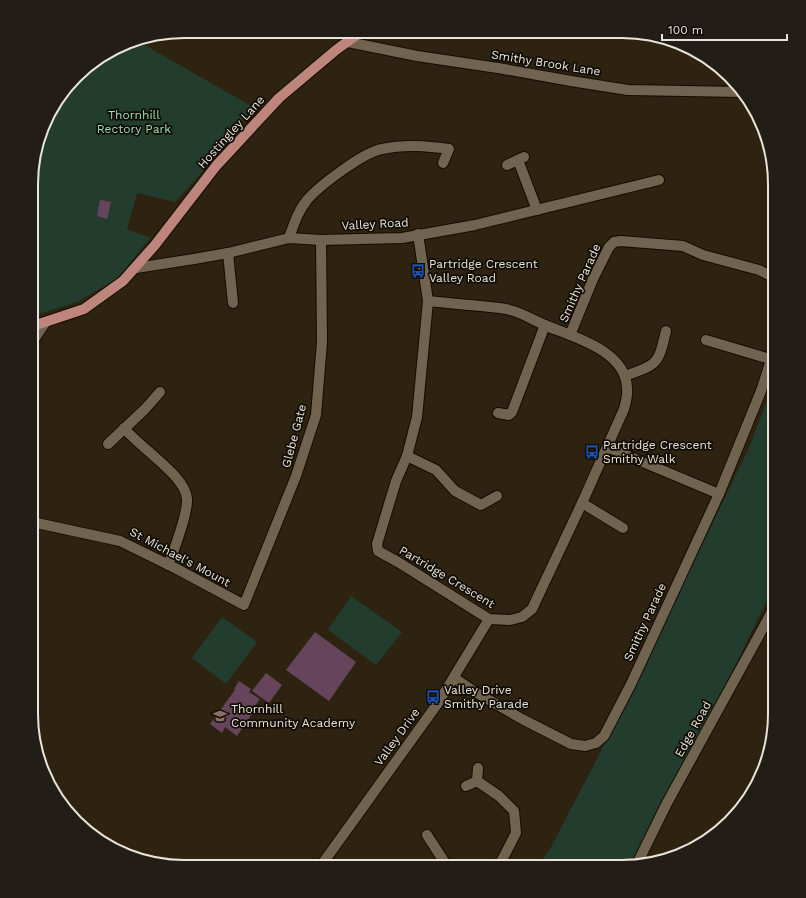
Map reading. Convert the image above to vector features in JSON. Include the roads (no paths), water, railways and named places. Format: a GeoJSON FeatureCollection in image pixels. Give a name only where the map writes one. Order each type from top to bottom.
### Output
{"type":"FeatureCollection","features":[{"type":"Feature","properties":{"kind":"main road","name":"Hostingley Lane"},"geometry":{"type":"LineString","coordinates":[[38,325],[84,309],[123,281],[136,268],[216,166],[279,98],[336,50],[354,38]]}},
{"type":"Feature","properties":{"kind":"street","name":"Smithy Brook Lane"},"geometry":{"type":"LineString","coordinates":[[348,42],[417,56],[628,90],[735,92]]}},
{"type":"Feature","properties":{"kind":"street"},"geometry":{"type":"LineString","coordinates":[[289,238],[297,215],[307,199],[352,163],[369,154],[381,149],[418,145],[449,149],[443,162]]}},
{"type":"Feature","properties":{"kind":"street"},"geometry":{"type":"LineString","coordinates":[[507,165],[521,158],[537,210]]}},
{"type":"Feature","properties":{"kind":"street","name":"Valley Road"},"geometry":{"type":"LineString","coordinates":[[136,268],[228,253],[289,238],[321,240],[402,238],[475,225],[660,180]]}},
{"type":"Feature","properties":{"kind":"street","name":"Partridge Crescent"},"geometry":{"type":"LineString","coordinates":[[418,234],[428,301],[417,417],[407,456],[396,482],[377,544],[378,551],[489,619],[510,620],[522,617],[532,609],[624,409],[627,395],[625,376]]}},
{"type":"Feature","properties":{"kind":"street","name":"Glebe Gate"},"geometry":{"type":"LineString","coordinates":[[244,605],[296,476],[316,414],[322,342],[321,240]]}},
{"type":"Feature","properties":{"kind":"street","name":"Smithy Parade"},"geometry":{"type":"LineString","coordinates":[[570,335],[602,259],[609,247],[614,242],[621,241],[682,246],[703,254],[759,270],[768,274]]}},
{"type":"Feature","properties":{"kind":"street"},"geometry":{"type":"LineString","coordinates":[[228,253],[233,303]]}},
{"type":"Feature","properties":{"kind":"street"},"geometry":{"type":"LineString","coordinates":[[428,301],[484,306],[510,310],[525,315],[545,325],[599,347],[617,364],[625,376],[649,368],[654,363],[661,351],[666,331]]}},
{"type":"Feature","properties":{"kind":"street"},"geometry":{"type":"LineString","coordinates":[[38,335],[49,322]]}},
{"type":"Feature","properties":{"kind":"street"},"geometry":{"type":"LineString","coordinates":[[498,413],[509,415],[514,408],[545,325]]}},
{"type":"Feature","properties":{"kind":"street"},"geometry":{"type":"LineString","coordinates":[[706,340],[768,358]]}},
{"type":"Feature","properties":{"kind":"street","name":"Smithy Parade"},"geometry":{"type":"LineString","coordinates":[[454,678],[474,692],[571,744],[585,746],[596,743],[604,736],[631,684],[719,494],[761,391],[768,366]]}},
{"type":"Feature","properties":{"kind":"street"},"geometry":{"type":"LineString","coordinates":[[108,444],[146,409],[160,392]]}},
{"type":"Feature","properties":{"kind":"street"},"geometry":{"type":"LineString","coordinates":[[124,428],[174,475],[186,492],[187,507],[168,564]]}},
{"type":"Feature","properties":{"kind":"street"},"geometry":{"type":"LineString","coordinates":[[607,447],[719,494]]}},
{"type":"Feature","properties":{"kind":"street"},"geometry":{"type":"LineString","coordinates":[[407,456],[436,470],[455,491],[481,505],[497,496]]}},
{"type":"Feature","properties":{"kind":"street"},"geometry":{"type":"LineString","coordinates":[[582,503],[623,528]]}},
{"type":"Feature","properties":{"kind":"street","name":"St Michael's Mount"},"geometry":{"type":"LineString","coordinates":[[38,523],[120,540],[244,605]]}},
{"type":"Feature","properties":{"kind":"street","name":"Valley Drive"},"geometry":{"type":"LineString","coordinates":[[325,860],[438,703],[489,619]]}},
{"type":"Feature","properties":{"kind":"street","name":"Edge Road"},"geometry":{"type":"LineString","coordinates":[[639,859],[667,803],[768,619]]}},
{"type":"Feature","properties":{"kind":"street"},"geometry":{"type":"LineString","coordinates":[[477,781],[478,768]]}},
{"type":"Feature","properties":{"kind":"street"},"geometry":{"type":"LineString","coordinates":[[466,786],[477,781]]}},
{"type":"Feature","properties":{"kind":"street"},"geometry":{"type":"LineString","coordinates":[[477,781],[499,796],[514,811],[516,833],[502,860]]}},
{"type":"Feature","properties":{"kind":"street"},"geometry":{"type":"LineString","coordinates":[[427,835],[443,860]]}},
{"type":"Feature","properties":{"kind":"place","name":"Partridge Crescent Valley Road"},"geometry":{"type":"Point","coordinates":[418,271]}},
{"type":"Feature","properties":{"kind":"place","name":"Partridge Crescent Smithy Walk"},"geometry":{"type":"Point","coordinates":[592,452]}},
{"type":"Feature","properties":{"kind":"place","name":"Valley Drive Smithy Parade"},"geometry":{"type":"Point","coordinates":[433,697]}},
{"type":"Feature","properties":{"kind":"place","name":"Thornhill Community Academy"},"geometry":{"type":"Point","coordinates":[220,716]}},
{"type":"Feature","properties":{"kind":"park label","name":"Thornhill Rectory Park"},"geometry":{"type":"Point","coordinates":[134,122]}}]}
